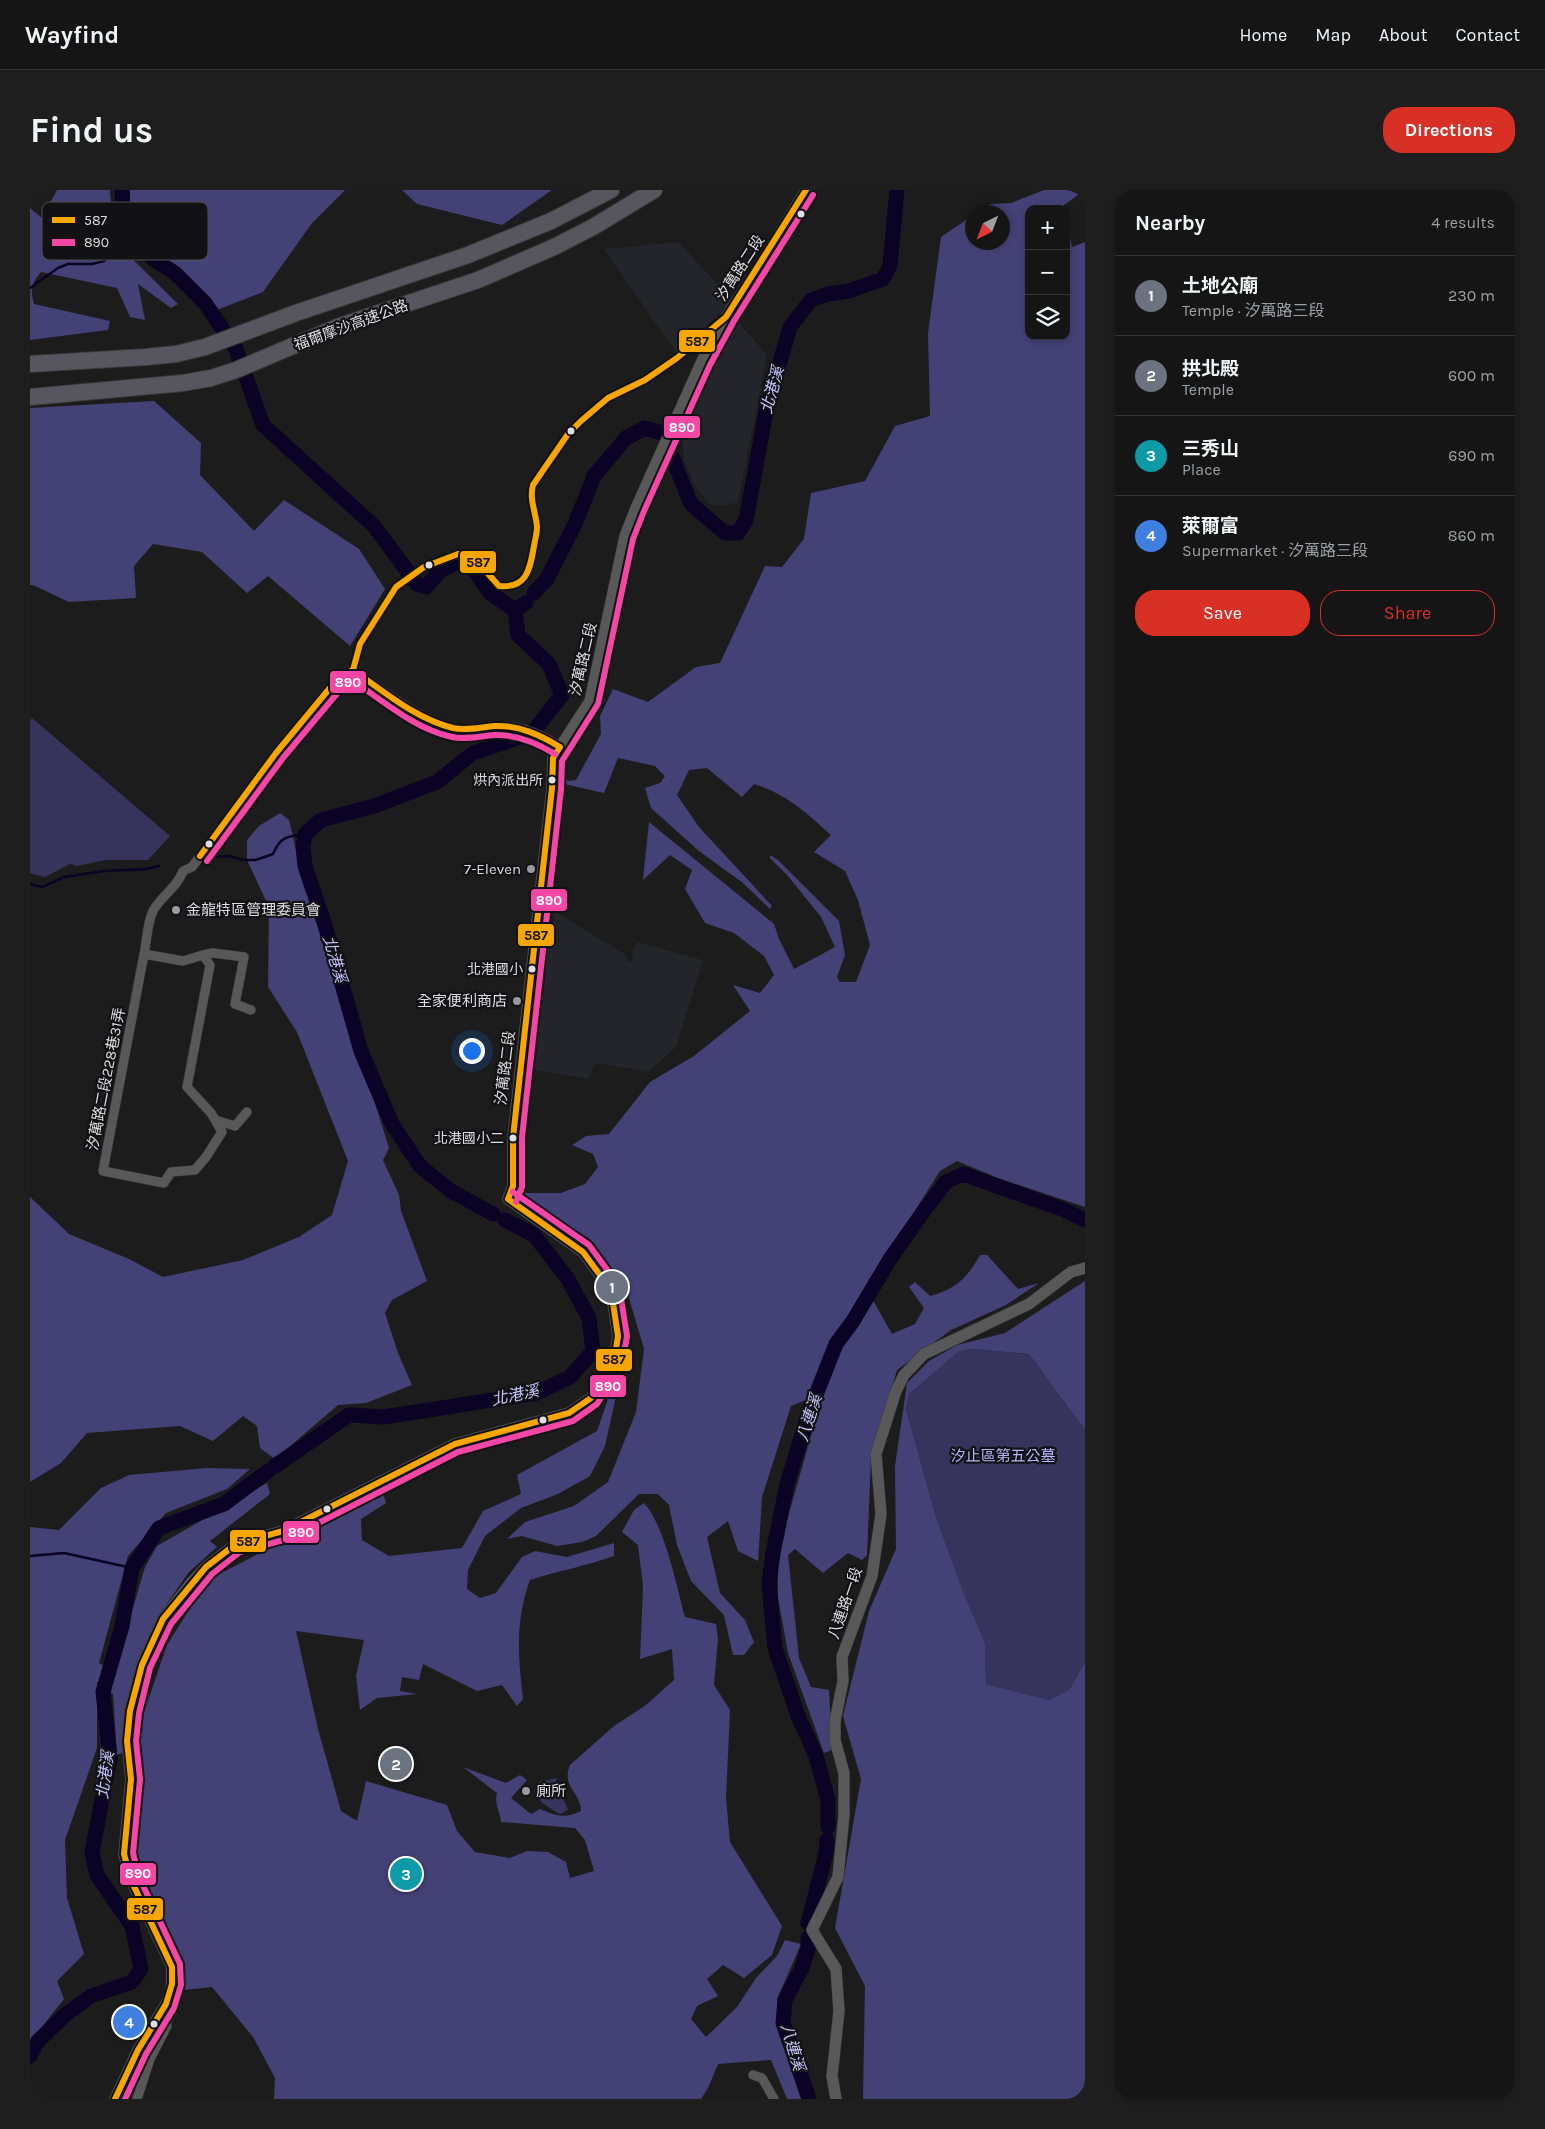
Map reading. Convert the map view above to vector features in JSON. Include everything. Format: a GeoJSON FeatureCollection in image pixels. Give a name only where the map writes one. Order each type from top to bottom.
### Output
{"type":"FeatureCollection","features":[{"type":"Feature","properties":{"kind":"highway","name":"福爾摩沙高速公路"},"geometry":{"type":"LineString","coordinates":[[30,364],[176,354],[205,347],[296,312],[468,255],[551,221],[611,190]]}},
{"type":"Feature","properties":{"kind":"highway","name":"福爾摩沙高速公路"},"geometry":{"type":"LineString","coordinates":[[30,397],[174,384],[211,378],[236,370],[340,326],[478,280],[554,247],[594,227],[654,190]]}},
{"type":"Feature","properties":{"kind":"street","name":"汐萬路二段"},"geometry":{"type":"LineString","coordinates":[[166,2004],[170,1995],[172,1967],[131,1880],[124,1854],[131,1779],[127,1741],[130,1711],[142,1666],[163,1619],[197,1577],[236,1544],[283,1531],[455,1444],[569,1413],[591,1398],[614,1361],[618,1336],[612,1290],[583,1252],[508,1199],[513,1186],[513,1137],[554,758],[583,716],[590,701],[626,536],[673,423],[702,361],[726,317],[806,190]]}},
{"type":"Feature","properties":{"kind":"street","name":"汐萬路二段228巷31弄"},"geometry":{"type":"LineString","coordinates":[[215,1120],[222,1132],[195,1170],[171,1172],[164,1183],[103,1171],[152,913],[161,899],[179,882],[183,871],[192,867],[276,753],[339,676],[353,670],[415,711],[451,728],[464,729],[496,726],[518,728],[546,738],[560,747]]}},
{"type":"Feature","properties":{"kind":"street"},"geometry":{"type":"LineString","coordinates":[[144,954],[183,961],[213,952],[244,957],[235,1004],[251,1010]]}},
{"type":"Feature","properties":{"kind":"street"},"geometry":{"type":"LineString","coordinates":[[203,955],[210,965],[187,1087],[215,1120],[235,1126],[247,1112]]}},
{"type":"Feature","properties":{"kind":"street","name":"八連路一段"},"geometry":{"type":"LineString","coordinates":[[836,2099],[832,2076],[839,2011],[836,1969],[812,1930],[838,1877],[844,1816],[844,1773],[835,1740],[835,1721],[843,1681],[842,1657],[872,1576],[881,1514],[876,1454],[896,1391],[904,1376],[924,1354],[1030,1304],[1071,1272],[1085,1268]]}},
{"type":"Feature","properties":{"kind":"street"},"geometry":{"type":"LineString","coordinates":[[115,2099],[138,2050],[166,2004]]}},
{"type":"Feature","properties":{"kind":"street"},"geometry":{"type":"LineString","coordinates":[[137,2099],[150,2059],[167,2026],[166,2004]]}},
{"type":"Feature","properties":{"kind":"street"},"geometry":{"type":"LineString","coordinates":[[753,2075],[762,2078],[774,2099]]}},
{"type":"Feature","properties":{"kind":"shaded area"},"geometry":{"type":"Polygon","coordinates":[[[57,190],[110,190],[111,202],[51,202],[57,190]]]}},
{"type":"Feature","properties":{"kind":"shaded area"},"geometry":{"type":"Polygon","coordinates":[[[130,190],[345,190],[312,223],[263,292],[209,313],[166,260],[208,260],[208,202],[130,202],[130,190]]]}},
{"type":"Feature","properties":{"kind":"shaded area"},"geometry":{"type":"Polygon","coordinates":[[[402,190],[552,190],[502,225],[417,204],[402,190]]]}},
{"type":"Feature","properties":{"kind":"shaded area"},"geometry":{"type":"Polygon","coordinates":[[[1044,190],[1085,190],[1064,205],[1025,205],[1025,340],[1070,340],[1070,238],[1072,247],[1085,242],[1085,1207],[998,1178],[957,1161],[940,1171],[866,1288],[892,1334],[915,1324],[924,1308],[909,1287],[915,1282],[930,1296],[947,1290],[960,1282],[980,1255],[987,1255],[1018,1289],[1039,1283],[1006,1305],[951,1330],[897,1370],[871,1458],[867,1555],[862,1560],[848,1553],[823,1573],[795,1549],[788,1555],[799,1658],[811,1687],[829,1690],[832,1750],[824,1753],[788,1653],[778,1598],[778,1552],[820,1404],[808,1399],[791,1406],[762,1497],[758,1561],[738,1551],[728,1521],[707,1537],[720,1593],[745,1620],[754,1642],[744,1655],[733,1655],[724,1615],[691,1581],[677,1545],[669,1505],[658,1494],[639,1494],[596,1536],[582,1542],[557,1546],[522,1536],[507,1539],[525,1522],[574,1506],[608,1482],[636,1412],[644,1349],[626,1288],[589,1238],[532,1212],[520,1203],[520,1193],[561,1193],[585,1184],[598,1167],[593,1154],[572,1145],[586,1136],[609,1134],[650,1082],[694,1056],[750,1011],[733,985],[760,993],[774,975],[764,956],[734,933],[705,923],[685,889],[692,870],[670,855],[643,880],[649,822],[774,924],[779,939],[794,969],[835,947],[821,917],[788,876],[770,858],[770,855],[778,860],[839,921],[845,955],[837,977],[840,982],[856,982],[870,945],[858,900],[845,871],[814,852],[831,835],[796,805],[766,788],[754,784],[742,797],[707,768],[689,770],[677,795],[699,827],[772,906],[770,909],[743,883],[699,851],[651,808],[645,788],[660,783],[665,776],[655,766],[618,758],[604,793],[560,783],[562,775],[568,781],[576,780],[601,734],[600,716],[613,689],[648,702],[696,667],[720,663],[765,566],[782,567],[804,539],[811,493],[865,481],[895,426],[930,416],[928,333],[941,237],[965,221],[965,250],[1010,250],[1010,205],[989,205],[1011,203],[1044,190]]]}},
{"type":"Feature","properties":{"kind":"shaded area"},"geometry":{"type":"Polygon","coordinates":[[[30,208],[42,218],[42,260],[133,260],[178,304],[171,308],[138,284],[145,320],[130,317],[117,288],[41,272],[32,287],[34,304],[110,321],[108,330],[30,340],[30,208]]]}},
{"type":"Feature","properties":{"kind":"shaded area"},"geometry":{"type":"Polygon","coordinates":[[[678,242],[733,300],[677,354],[604,249],[678,242]]]}},
{"type":"Feature","properties":{"kind":"shaded area"},"geometry":{"type":"Polygon","coordinates":[[[733,316],[767,355],[738,502],[724,506],[710,504],[695,486],[684,460],[681,423],[733,316]]]}},
{"type":"Feature","properties":{"kind":"shaded area"},"geometry":{"type":"Polygon","coordinates":[[[154,401],[201,443],[200,475],[254,531],[284,500],[359,549],[385,589],[350,646],[268,576],[247,593],[202,552],[153,544],[134,566],[136,598],[69,602],[30,585],[30,408],[154,401]]]}},
{"type":"Feature","properties":{"kind":"shaded area"},"geometry":{"type":"Polygon","coordinates":[[[280,813],[289,820],[298,858],[389,1148],[383,1160],[399,1195],[401,1211],[427,1281],[392,1300],[385,1313],[398,1353],[412,1385],[366,1403],[338,1405],[275,1459],[260,1448],[257,1426],[243,1416],[213,1441],[180,1426],[87,1433],[61,1463],[30,1482],[30,1197],[69,1234],[129,1259],[163,1277],[243,1260],[299,1237],[332,1215],[348,1161],[297,1032],[268,987],[269,907],[247,860],[247,840],[259,826],[280,813]]]}},
{"type":"Feature","properties":{"kind":"shaded area","name":"北港國小"},"geometry":{"type":"Polygon","coordinates":[[[554,911],[626,955],[626,962],[632,962],[633,950],[637,942],[703,960],[676,1047],[648,1072],[595,1063],[589,1079],[528,1069],[545,944],[553,934],[554,911]]]}},
{"type":"Feature","properties":{"kind":"shaded area"},"geometry":{"type":"Polygon","coordinates":[[[1085,1281],[1085,1430],[1029,1354],[972,1349],[958,1352],[909,1394],[906,1409],[936,1517],[964,1594],[985,1643],[986,1684],[1049,1700],[1069,1690],[1085,1662],[1085,2099],[863,2099],[865,1986],[835,1928],[861,1779],[843,1716],[869,1611],[896,1549],[895,1466],[907,1383],[929,1361],[957,1345],[1005,1333],[1085,1281]]]}},
{"type":"Feature","properties":{"kind":"shaded area"},"geometry":{"type":"Polygon","coordinates":[[[624,1345],[625,1355],[605,1446],[590,1476],[558,1494],[521,1508],[485,1536],[468,1570],[467,1589],[480,1598],[496,1593],[522,1557],[535,1551],[567,1557],[614,1543],[614,1556],[530,1580],[522,1610],[519,1639],[523,1699],[517,1706],[502,1685],[477,1691],[423,1664],[419,1680],[402,1677],[400,1691],[417,1694],[377,1698],[360,1710],[356,1676],[364,1640],[296,1631],[318,1729],[341,1811],[357,1821],[366,1781],[447,1805],[457,1831],[475,1852],[510,1858],[527,1851],[548,1852],[566,1862],[570,1878],[594,1871],[585,1840],[575,1828],[501,1822],[496,1797],[497,1793],[463,1767],[506,1783],[520,1775],[527,1780],[511,1798],[531,1814],[540,1809],[560,1816],[581,1811],[578,1799],[568,1779],[570,1765],[614,1726],[646,1705],[674,1680],[672,1649],[640,1659],[643,1586],[638,1545],[622,1532],[634,1510],[644,1503],[658,1525],[664,1540],[685,1617],[716,1624],[718,1639],[714,1685],[730,1710],[726,1798],[730,1842],[782,1926],[772,1955],[744,1978],[723,1965],[707,1979],[718,1996],[697,2006],[691,2019],[706,2037],[737,2007],[756,1978],[777,1956],[785,1940],[801,1944],[777,1999],[778,2029],[803,2099],[787,2099],[771,2060],[718,2064],[701,2099],[274,2099],[275,2078],[253,2037],[212,1987],[184,1990],[165,1926],[133,1869],[137,1818],[140,1724],[167,1645],[208,1580],[382,1489],[386,1503],[361,1519],[362,1540],[389,1556],[462,1548],[483,1511],[521,1494],[517,1475],[597,1431],[620,1364],[624,1345]]]}},
{"type":"Feature","properties":{"kind":"shaded area"},"geometry":{"type":"Polygon","coordinates":[[[207,1468],[250,1469],[227,1489],[166,1513],[128,1556],[99,1663],[114,1672],[145,1567],[157,1546],[267,1483],[270,1494],[210,1541],[217,1547],[189,1572],[159,1615],[124,1752],[117,1755],[113,1694],[97,1682],[97,1748],[65,1840],[67,1898],[84,1954],[57,1981],[64,1999],[30,2042],[30,1527],[59,1530],[101,1488],[129,1475],[207,1468]]]}},
{"type":"Feature","properties":{"kind":"green space"},"geometry":{"type":"Polygon","coordinates":[[[32,718],[170,836],[148,860],[105,860],[77,866],[70,864],[45,877],[30,873],[30,721],[32,718]]]}},
{"type":"Feature","properties":{"kind":"green space","name":"汐止區第五公墓"},"geometry":{"type":"Polygon","coordinates":[[[972,1349],[1029,1354],[1085,1430],[1085,1662],[1069,1690],[1049,1700],[986,1684],[985,1643],[964,1594],[936,1517],[906,1409],[909,1394],[958,1352],[972,1349]]]}},
{"type":"Feature","properties":{"kind":"green space"},"geometry":{"type":"Polygon","coordinates":[[[556,1778],[557,1785],[568,1810],[560,1814],[542,1802],[536,1789],[536,1783],[556,1778]]]}},
{"type":"Feature","properties":{"kind":"waterway"},"geometry":{"type":"LineString","coordinates":[[122,190],[123,202]]}},
{"type":"Feature","properties":{"kind":"waterway","name":"北港溪"},"geometry":{"type":"LineString","coordinates":[[669,449],[691,504],[725,533],[738,533],[746,520],[766,411],[790,327],[811,300],[828,294],[849,291],[883,279],[890,265],[897,190]]}},
{"type":"Feature","properties":{"kind":"waterway"},"geometry":{"type":"LineString","coordinates":[[30,288],[58,268],[68,264],[92,264],[105,260]]}},
{"type":"Feature","properties":{"kind":"waterway"},"geometry":{"type":"LineString","coordinates":[[155,260],[175,273],[205,303],[236,349],[263,425],[374,526],[417,584],[426,587],[440,571],[457,562],[473,568],[490,593],[515,610]]}},
{"type":"Feature","properties":{"kind":"waterway","name":"北港溪"},"geometry":{"type":"LineString","coordinates":[[534,593],[547,579],[575,524],[594,476],[626,438],[645,428],[662,433]]}},
{"type":"Feature","properties":{"kind":"waterway","name":"北港溪"},"geometry":{"type":"LineString","coordinates":[[526,603],[515,610],[518,635],[549,664],[562,695],[536,728]]}},
{"type":"Feature","properties":{"kind":"waterway","name":"北港溪"},"geometry":{"type":"LineString","coordinates":[[493,1214],[451,1191],[420,1166],[392,1124],[361,1051],[325,925],[305,866],[303,847],[305,834],[321,820],[374,806],[437,782],[473,753],[523,736]]}},
{"type":"Feature","properties":{"kind":"waterway"},"geometry":{"type":"LineString","coordinates":[[211,857],[228,856],[243,860],[256,860],[273,854],[278,844],[285,838],[305,834]]}},
{"type":"Feature","properties":{"kind":"waterway"},"geometry":{"type":"LineString","coordinates":[[30,884],[42,887],[64,877],[159,866]]}},
{"type":"Feature","properties":{"kind":"waterway","name":"八連溪"},"geometry":{"type":"LineString","coordinates":[[828,1827],[828,1800],[816,1756],[798,1716],[775,1648],[769,1583],[787,1484],[808,1415],[836,1344],[853,1321],[890,1259],[946,1182],[963,1174],[1062,1209],[1085,1220]]}},
{"type":"Feature","properties":{"kind":"waterway","name":"北港溪"},"geometry":{"type":"LineString","coordinates":[[275,1466],[349,1415],[384,1417],[537,1393],[570,1377],[593,1351],[589,1318],[568,1279],[534,1235],[505,1220]]}},
{"type":"Feature","properties":{"kind":"waterway","name":"北港溪"},"geometry":{"type":"LineString","coordinates":[[30,2056],[38,2041],[65,2015],[91,1996],[132,1982],[141,1969],[132,1926],[97,1875],[92,1852],[110,1758],[103,1692],[122,1626],[132,1568],[159,1528],[224,1504],[268,1471]]}},
{"type":"Feature","properties":{"kind":"waterway"},"geometry":{"type":"LineString","coordinates":[[30,1556],[64,1553],[132,1568]]}},
{"type":"Feature","properties":{"kind":"waterway","name":"八連溪"},"geometry":{"type":"LineString","coordinates":[[808,1923],[826,1853],[827,1840]]}},
{"type":"Feature","properties":{"kind":"waterway","name":"八連溪"},"geometry":{"type":"LineString","coordinates":[[808,1938],[808,1949],[802,1968],[785,2000],[783,2023],[809,2099]]}},
{"type":"Feature","properties":{"kind":"transit line","name":"587"},"geometry":{"type":"LineString","coordinates":[[353,670],[360,644],[396,587],[424,567],[458,554],[467,554],[475,559],[499,586],[516,584],[526,576],[537,532],[532,496],[533,485],[568,434],[608,398],[645,380],[677,358],[726,317],[806,190]]}},
{"type":"Feature","properties":{"kind":"transit line","name":"890"},"geometry":{"type":"LineString","coordinates":[[516,1202],[522,1187],[522,1137],[561,789],[562,761],[598,704],[633,539],[644,511],[710,365],[734,321],[813,195]]}},
{"type":"Feature","properties":{"kind":"transit line","name":"587"},"geometry":{"type":"LineString","coordinates":[[200,856],[276,753],[339,677],[353,670],[400,704],[439,724],[464,729],[495,726],[512,727],[537,735],[560,747]]}},
{"type":"Feature","properties":{"kind":"transit line","name":"890"},"geometry":{"type":"LineString","coordinates":[[207,861],[283,758],[345,684],[352,680],[412,721],[438,733],[463,738],[494,735],[510,736],[534,743],[555,754]]}},
{"type":"Feature","properties":{"kind":"transit line","name":"587"},"geometry":{"type":"LineString","coordinates":[[508,1199],[513,1186],[513,1137],[552,788],[553,758],[560,747]]}},
{"type":"Feature","properties":{"kind":"transit line","name":"890"},"geometry":{"type":"LineString","coordinates":[[125,2099],[146,2054],[174,2008],[181,1985],[180,1964],[139,1877],[133,1853],[140,1779],[136,1741],[139,1713],[150,1668],[171,1624],[212,1574],[240,1552],[287,1539],[458,1452],[573,1421],[597,1404],[622,1364],[627,1336],[619,1286],[589,1245],[513,1192]]}},
{"type":"Feature","properties":{"kind":"transit line","name":"587"},"geometry":{"type":"LineString","coordinates":[[115,2099],[138,2050],[166,2004],[172,1984],[172,1967],[131,1880],[124,1854],[131,1779],[127,1741],[130,1711],[142,1665],[163,1619],[206,1567],[236,1544],[283,1531],[455,1444],[569,1413],[591,1398],[614,1361],[618,1336],[611,1290],[583,1252],[508,1199]]}},
{"type":"Feature","properties":{"kind":"place","name":"烘內派出所"},"geometry":{"type":"Point","coordinates":[552,780]}},
{"type":"Feature","properties":{"kind":"place","name":"7-Eleven"},"geometry":{"type":"Point","coordinates":[531,869]}},
{"type":"Feature","properties":{"kind":"place","name":"金龍特區管理委員會"},"geometry":{"type":"Point","coordinates":[176,910]}},
{"type":"Feature","properties":{"kind":"place","name":"北港國小"},"geometry":{"type":"Point","coordinates":[532,969]}},
{"type":"Feature","properties":{"kind":"place","name":"全家便利商店"},"geometry":{"type":"Point","coordinates":[517,1001]}},
{"type":"Feature","properties":{"kind":"place","name":"北港國小二"},"geometry":{"type":"Point","coordinates":[513,1138]}},
{"type":"Feature","properties":{"kind":"place","name":"土地公廟"},"geometry":{"type":"Point","coordinates":[612,1287]}},
{"type":"Feature","properties":{"kind":"place","name":"拱北殿"},"geometry":{"type":"Point","coordinates":[396,1764]}},
{"type":"Feature","properties":{"kind":"place","name":"廁所"},"geometry":{"type":"Point","coordinates":[526,1791]}},
{"type":"Feature","properties":{"kind":"place","name":"三秀山"},"geometry":{"type":"Point","coordinates":[406,1874]}},
{"type":"Feature","properties":{"kind":"place","name":"萊爾富"},"geometry":{"type":"Point","coordinates":[129,2022]}}]}
